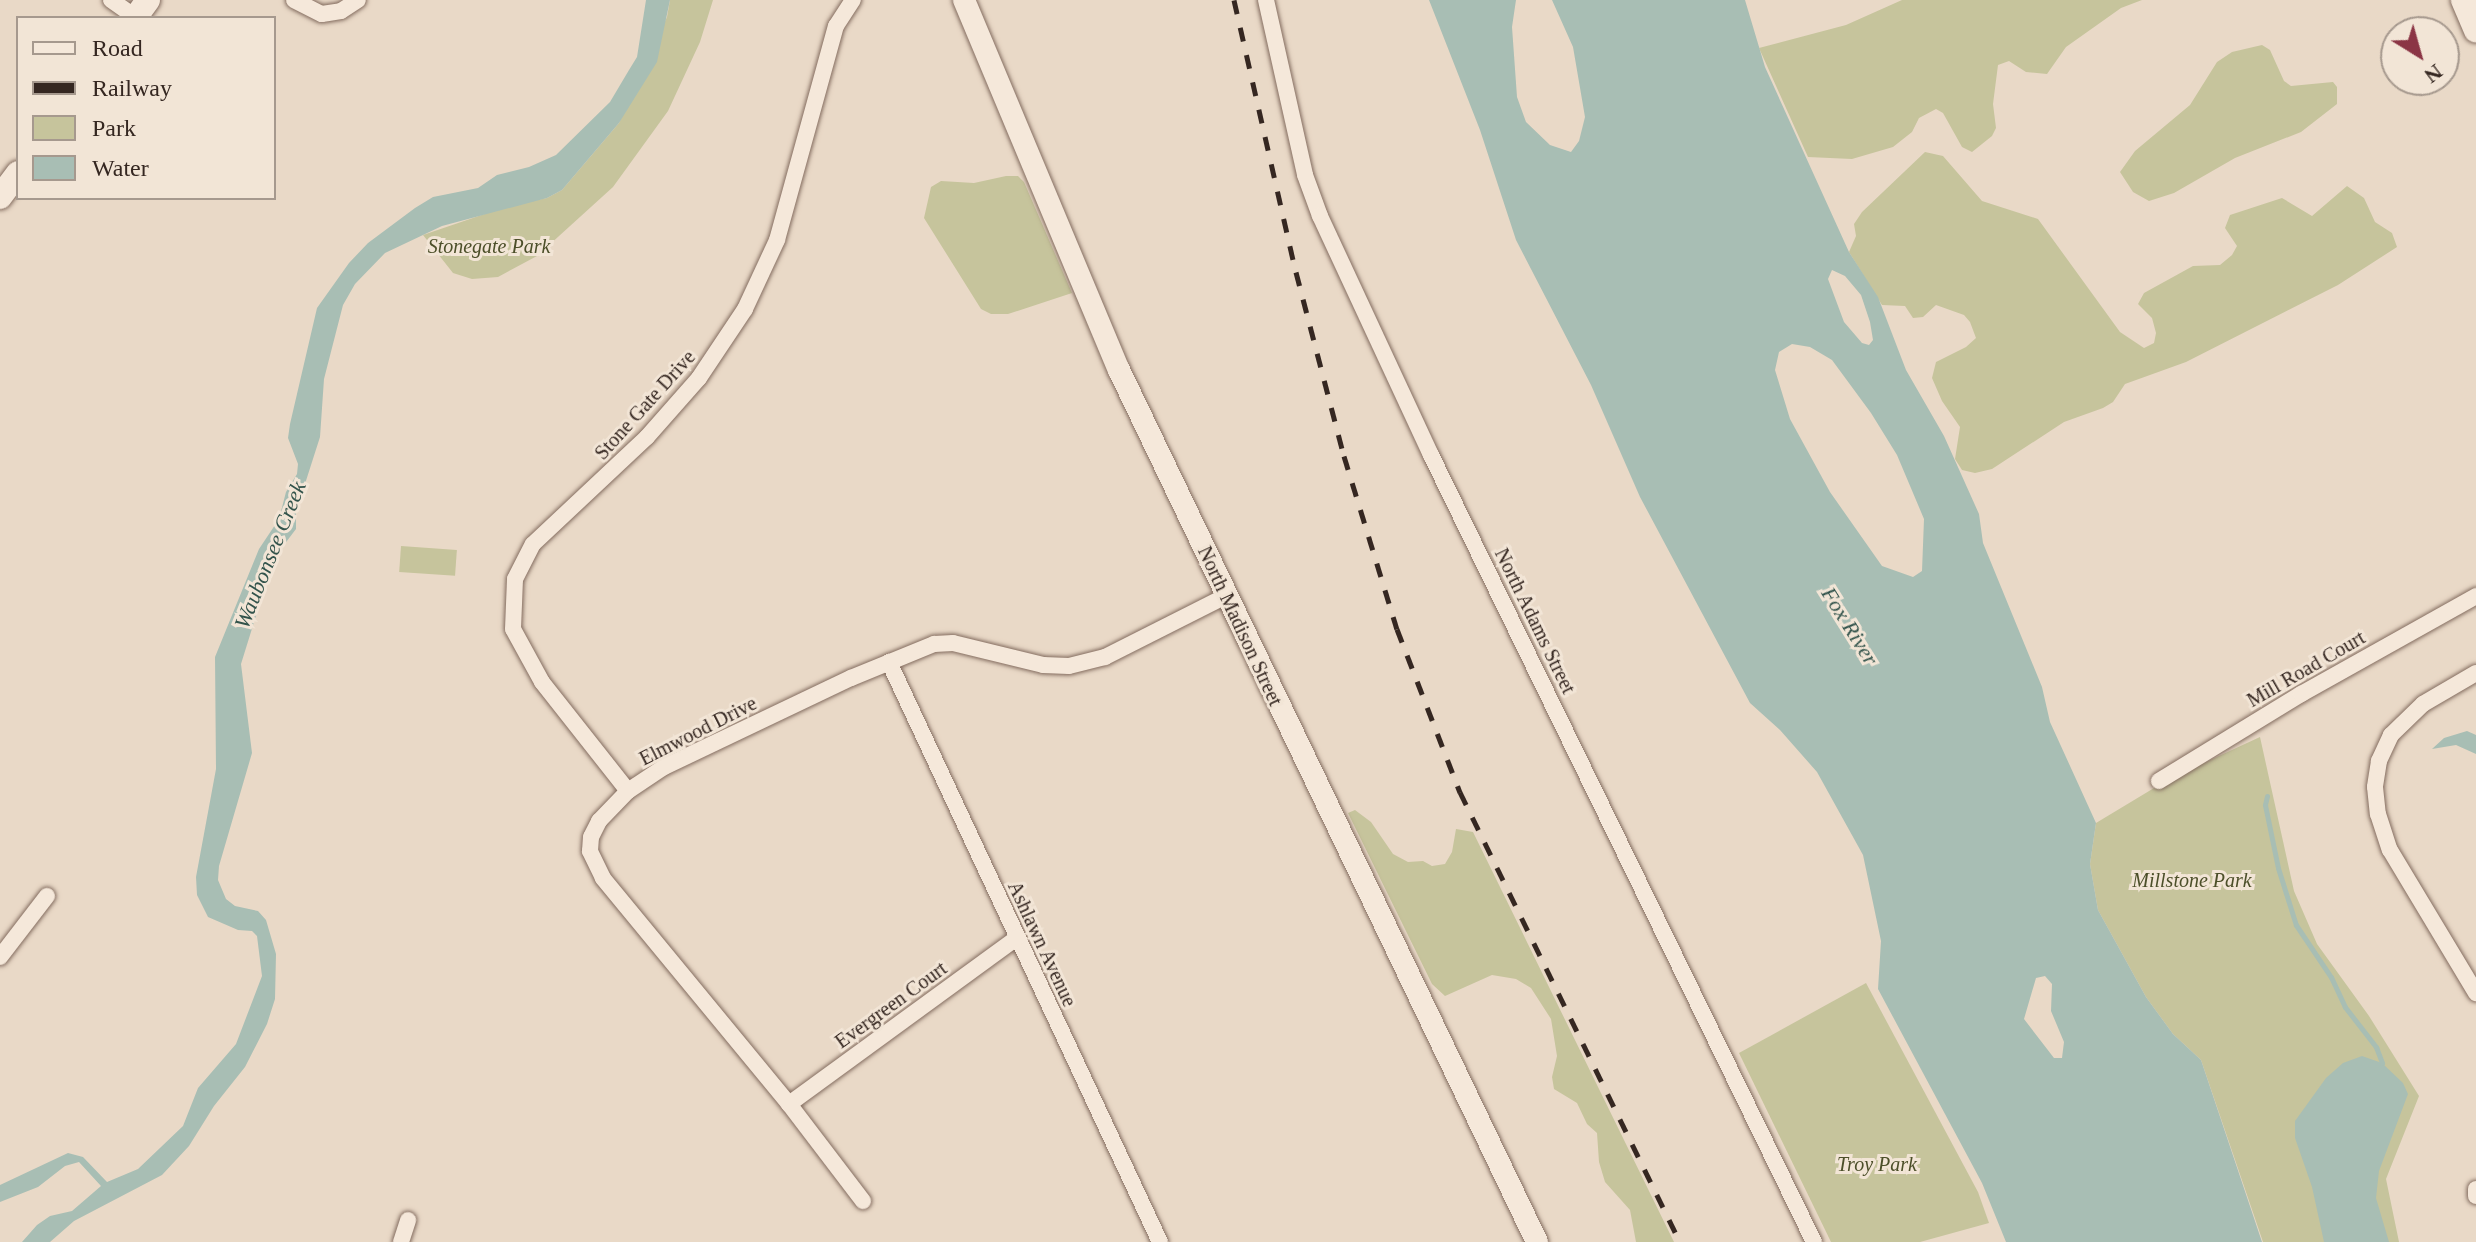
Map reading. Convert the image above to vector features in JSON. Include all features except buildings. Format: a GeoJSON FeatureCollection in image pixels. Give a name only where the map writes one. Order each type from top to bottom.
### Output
{"type":"FeatureCollection","features":[{"type":"Feature","properties":{"kind":"main road"},"geometry":{"type":"LineString","coordinates":[[2463,0],[2476,30]]}},
{"type":"Feature","properties":{"kind":"main road"},"geometry":{"type":"LineString","coordinates":[[0,197],[16,176]]}},
{"type":"Feature","properties":{"kind":"street"},"geometry":{"type":"LineString","coordinates":[[111,0],[132,16]]}},
{"type":"Feature","properties":{"kind":"street"},"geometry":{"type":"LineString","coordinates":[[294,0],[322,14],[341,11],[358,0]]}},
{"type":"Feature","properties":{"kind":"street","name":"Stone Gate Drive"},"geometry":{"type":"LineString","coordinates":[[628,791],[542,682],[513,629],[515,579],[533,544],[637,447],[699,378],[745,309],[777,240],[836,26],[853,0]]}},
{"type":"Feature","properties":{"kind":"street","name":"North Madison Street"},"geometry":{"type":"LineString","coordinates":[[964,0],[1079,281],[1226,596],[1537,1242]]}},
{"type":"Feature","properties":{"kind":"street","name":"North Adams Street"},"geometry":{"type":"LineString","coordinates":[[1266,0],[1305,175],[1320,216],[1438,469],[1814,1242]]}},
{"type":"Feature","properties":{"kind":"street","name":"Elmwood Drive"},"geometry":{"type":"LineString","coordinates":[[863,1201],[789,1104],[595,865],[590,851],[591,837],[599,821],[628,791],[664,767],[934,644],[953,643],[1043,665],[1069,666],[1105,657],[1226,596]]}},
{"type":"Feature","properties":{"kind":"street","name":"Mill Road Court"},"geometry":{"type":"LineString","coordinates":[[2159,781],[2301,694],[2476,596]]}},
{"type":"Feature","properties":{"kind":"street","name":"Ashlawn Avenue"},"geometry":{"type":"LineString","coordinates":[[889,662],[1160,1242]]}},
{"type":"Feature","properties":{"kind":"street"},"geometry":{"type":"LineString","coordinates":[[2476,673],[2423,704],[2391,735],[2379,761],[2375,787],[2378,814],[2390,850],[2476,993]]}},
{"type":"Feature","properties":{"kind":"street"},"geometry":{"type":"LineString","coordinates":[[0,957],[47,896]]}},
{"type":"Feature","properties":{"kind":"street","name":"Evergreen Court"},"geometry":{"type":"LineString","coordinates":[[789,1104],[1017,938]]}},
{"type":"Feature","properties":{"kind":"street"},"geometry":{"type":"LineString","coordinates":[[2476,1189],[2476,1196]]}},
{"type":"Feature","properties":{"kind":"street"},"geometry":{"type":"LineString","coordinates":[[401,1242],[408,1220]]}},
{"type":"Feature","properties":{"kind":"green space","name":"Stonegate Park"},"geometry":{"type":"Polygon","coordinates":[[[670,0],[713,0],[700,42],[668,111],[613,187],[537,256],[498,277],[472,279],[453,273],[423,235],[508,206],[547,198],[562,190],[619,123],[667,17],[670,0]]]}},
{"type":"Feature","properties":{"kind":"green space"},"geometry":{"type":"Polygon","coordinates":[[[1902,0],[2142,0],[2121,8],[2066,47],[2047,74],[2026,72],[2009,61],[1998,65],[1993,104],[1996,128],[1992,136],[1972,152],[1962,147],[1943,113],[1936,109],[1919,118],[1912,132],[1893,147],[1852,159],[1808,157],[1759,48],[1846,25],[1902,0]]]}},
{"type":"Feature","properties":{"kind":"green space"},"geometry":{"type":"Polygon","coordinates":[[[2262,45],[2270,50],[2284,81],[2291,86],[2333,82],[2337,87],[2337,104],[2301,132],[2235,158],[2174,193],[2149,201],[2133,192],[2120,172],[2135,151],[2190,105],[2217,62],[2232,52],[2262,45]]]}},
{"type":"Feature","properties":{"kind":"green space"},"geometry":{"type":"Polygon","coordinates":[[[1925,152],[1943,156],[1982,201],[2038,219],[2120,332],[2144,348],[2154,343],[2156,333],[2152,318],[2138,304],[2144,293],[2193,266],[2220,265],[2232,255],[2237,246],[2225,228],[2230,215],[2282,198],[2312,216],[2347,186],[2364,198],[2375,222],[2392,233],[2397,247],[2338,285],[2186,362],[2125,384],[2113,402],[2103,408],[2064,422],[1992,469],[1975,473],[1962,470],[1955,459],[1960,427],[1942,401],[1932,378],[1936,362],[1966,347],[1976,338],[1970,322],[1964,315],[1936,305],[1923,317],[1913,318],[1905,306],[1882,305],[1849,252],[1856,236],[1854,224],[1862,212],[1925,152]]]}},
{"type":"Feature","properties":{"kind":"green space"},"geometry":{"type":"Polygon","coordinates":[[[1018,176],[1024,182],[1072,293],[1008,314],[991,314],[981,309],[924,218],[931,187],[941,181],[974,183],[1018,176]]]}},
{"type":"Feature","properties":{"kind":"green space"},"geometry":{"type":"Polygon","coordinates":[[[401,546],[457,550],[455,576],[399,572],[401,546]]]}},
{"type":"Feature","properties":{"kind":"green space","name":"Millstone Park"},"geometry":{"type":"Polygon","coordinates":[[[2260,737],[2294,891],[2317,944],[2369,1016],[2419,1096],[2386,1179],[2399,1242],[2263,1242],[2201,1060],[2173,1034],[2146,997],[2098,910],[2090,864],[2096,823],[2169,779],[2260,737]]]}},
{"type":"Feature","properties":{"kind":"green space"},"geometry":{"type":"Polygon","coordinates":[[[1355,810],[1371,822],[1393,854],[1408,862],[1423,861],[1432,866],[1445,864],[1452,852],[1456,829],[1473,832],[1674,1242],[1636,1242],[1630,1210],[1605,1182],[1599,1162],[1597,1133],[1587,1124],[1577,1103],[1554,1089],[1552,1077],[1557,1056],[1551,1019],[1531,988],[1516,979],[1492,975],[1445,996],[1432,984],[1348,813],[1355,810]]]}},
{"type":"Feature","properties":{"kind":"green space","name":"Troy Park"},"geometry":{"type":"Polygon","coordinates":[[[1866,983],[1978,1192],[1989,1223],[1920,1242],[1831,1242],[1739,1053],[1866,983]]]}},
{"type":"Feature","properties":{"kind":"water","name":"Waubonsee Creek"},"geometry":{"type":"Polygon","coordinates":[[[646,0],[670,0],[657,62],[619,123],[562,190],[547,198],[442,226],[385,253],[355,284],[343,305],[324,379],[320,437],[296,512],[296,529],[274,558],[241,664],[252,753],[219,866],[218,880],[226,899],[235,906],[258,911],[266,920],[276,954],[275,999],[267,1024],[245,1067],[214,1106],[189,1146],[162,1175],[74,1221],[50,1242],[22,1242],[37,1225],[50,1216],[72,1211],[101,1186],[79,1162],[65,1166],[38,1187],[0,1202],[0,1185],[68,1153],[83,1157],[107,1182],[138,1169],[183,1126],[198,1088],[236,1044],[262,976],[257,936],[252,931],[238,930],[208,917],[197,895],[196,877],[216,769],[215,657],[259,549],[279,519],[286,492],[297,474],[298,464],[288,438],[317,308],[349,263],[368,243],[415,208],[433,197],[478,188],[497,175],[529,167],[556,155],[610,102],[637,57],[646,0]]]}},
{"type":"Feature","properties":{"kind":"water","name":"Fox River"},"geometry":{"type":"Polygon","coordinates":[[[1429,0],[1516,0],[1512,27],[1517,97],[1526,122],[1550,145],[1571,152],[1579,141],[1585,117],[1573,47],[1552,0],[1745,0],[1765,67],[1849,252],[1878,297],[1906,370],[1944,436],[1979,514],[1983,543],[2042,687],[2050,722],[2096,823],[2090,864],[2098,910],[2146,997],[2173,1034],[2201,1060],[2262,1242],[2006,1242],[1982,1183],[1878,989],[1881,941],[1863,855],[1817,772],[1780,730],[1750,703],[1640,497],[1591,385],[1516,240],[1480,130],[1429,0]],[[1832,270],[1828,279],[1844,322],[1862,343],[1869,345],[1873,340],[1861,295],[1845,276],[1832,270]],[[1792,344],[1779,352],[1775,370],[1790,419],[1830,492],[1882,566],[1913,577],[1922,571],[1924,519],[1897,455],[1832,360],[1810,347],[1792,344]],[[2045,976],[2036,978],[2024,1019],[2054,1058],[2062,1058],[2064,1042],[2051,1011],[2052,984],[2045,976]]]}},
{"type":"Feature","properties":{"kind":"water"},"geometry":{"type":"Polygon","coordinates":[[[2467,731],[2476,735],[2476,754],[2456,745],[2432,749],[2444,738],[2467,731]]]}},
{"type":"Feature","properties":{"kind":"water"},"geometry":{"type":"Polygon","coordinates":[[[2362,1056],[2382,1063],[2403,1083],[2408,1094],[2379,1171],[2376,1198],[2389,1242],[2324,1242],[2312,1187],[2295,1138],[2295,1121],[2326,1078],[2343,1063],[2362,1056]]]}},
{"type":"Feature","properties":{"kind":"waterway"},"geometry":{"type":"LineString","coordinates":[[2267,796],[2265,805],[2278,868],[2296,925],[2331,977],[2345,1007],[2376,1047],[2382,1063]]}},
{"type":"Feature","properties":{"kind":"railway"},"geometry":{"type":"LineString","coordinates":[[1234,0],[1296,272],[1344,456],[1397,629],[1460,792],[1680,1242]]}}]}
